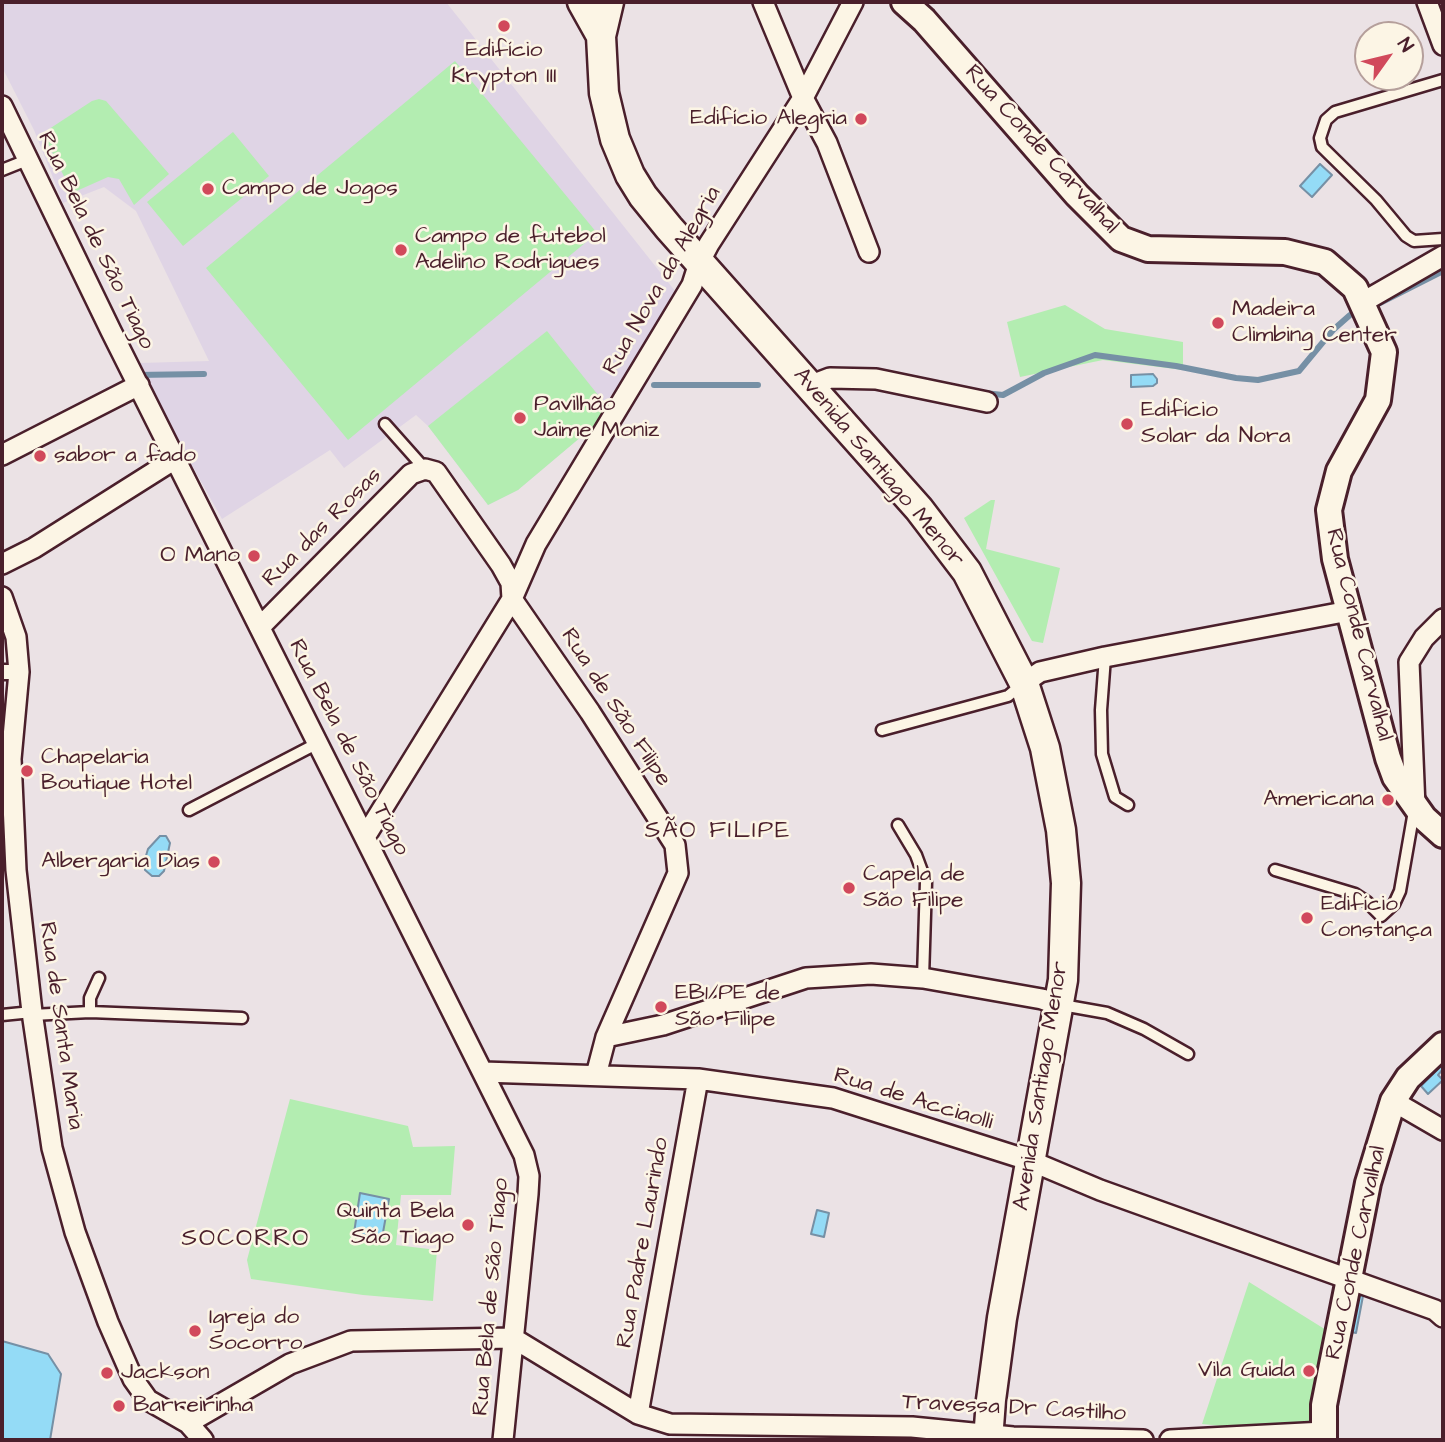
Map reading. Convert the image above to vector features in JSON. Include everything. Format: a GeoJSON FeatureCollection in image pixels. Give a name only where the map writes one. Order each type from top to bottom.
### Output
{"type":"FeatureCollection","features":[{"type":"Feature","properties":{"kind":"main road","name":"Avenida Santiago Menor"},"geometry":{"type":"LineString","coordinates":[[582,2],[601,36]]}},
{"type":"Feature","properties":{"kind":"main road","name":"Avenida Santiago Menor"},"geometry":{"type":"LineString","coordinates":[[609,2],[601,36],[606,104],[621,155],[643,196],[699,263],[919,509],[967,572],[1024,683],[1045,748],[1061,830],[1066,883],[1066,935],[1059,1005],[1002,1318],[988,1437]]}},
{"type":"Feature","properties":{"kind":"street"},"geometry":{"type":"LineString","coordinates":[[763,2],[803,98],[827,143],[869,252]]}},
{"type":"Feature","properties":{"kind":"street","name":"Rua Nova da Alegria"},"geometry":{"type":"LineString","coordinates":[[365,837],[512,599],[536,544],[692,285],[709,244],[803,98],[853,2]]}},
{"type":"Feature","properties":{"kind":"street","name":"Rua Conde Carvalhal"},"geometry":{"type":"LineString","coordinates":[[904,2],[924,20],[1077,195],[1121,239],[1148,249],[1285,252],[1325,262],[1355,288],[1384,352],[1378,400],[1339,471],[1329,510],[1335,559],[1395,777],[1424,818],[1443,835]]}},
{"type":"Feature","properties":{"kind":"street"},"geometry":{"type":"LineString","coordinates":[[1427,2],[1443,45]]}},
{"type":"Feature","properties":{"kind":"street","name":"Rua Bela de São Tiago"},"geometry":{"type":"LineString","coordinates":[[2,106],[175,459],[524,1155],[529,1176],[503,1440]]}},
{"type":"Feature","properties":{"kind":"street"},"geometry":{"type":"LineString","coordinates":[[1363,302],[1443,256]]}},
{"type":"Feature","properties":{"kind":"street"},"geometry":{"type":"LineString","coordinates":[[809,386],[830,378],[876,379],[987,402]]}},
{"type":"Feature","properties":{"kind":"street"},"geometry":{"type":"LineString","coordinates":[[2,455],[139,385]]}},
{"type":"Feature","properties":{"kind":"street"},"geometry":{"type":"LineString","coordinates":[[2,564],[34,548],[175,459]]}},
{"type":"Feature","properties":{"kind":"street","name":"Rua de São Filipe"},"geometry":{"type":"LineString","coordinates":[[425,469],[436,472],[500,565],[511,583],[512,599],[590,712],[674,845],[678,873],[606,1037],[596,1075]]}},
{"type":"Feature","properties":{"kind":"street","name":"Rua das Rosas"},"geometry":{"type":"LineString","coordinates":[[260,627],[411,474],[425,469]]}},
{"type":"Feature","properties":{"kind":"street","name":"Rua de Santa Maria"},"geometry":{"type":"LineString","coordinates":[[2,597],[16,637],[10,672],[9,871],[52,1148],[75,1232],[108,1322],[134,1379],[148,1400],[188,1423]]}},
{"type":"Feature","properties":{"kind":"street"},"geometry":{"type":"LineString","coordinates":[[1024,683],[1040,672],[1105,657],[1349,611]]}},
{"type":"Feature","properties":{"kind":"street"},"geometry":{"type":"LineString","coordinates":[[1415,807],[1409,662],[1424,638],[1443,619]]}},
{"type":"Feature","properties":{"kind":"street"},"geometry":{"type":"LineString","coordinates":[[1424,638],[1443,645]]}},
{"type":"Feature","properties":{"kind":"street"},"geometry":{"type":"LineString","coordinates":[[606,1037],[663,1025],[806,978],[871,974],[923,978],[1042,999],[1059,1005]]}},
{"type":"Feature","properties":{"kind":"street","name":"Rua Conde Carvalhal"},"geometry":{"type":"LineString","coordinates":[[1324,1436],[1324,1405],[1368,1183],[1393,1101],[1408,1078],[1443,1045]]}},
{"type":"Feature","properties":{"kind":"street","name":"Rua de Acciaolli"},"geometry":{"type":"LineString","coordinates":[[483,1072],[698,1079],[833,1098],[1031,1161],[1100,1190],[1349,1277],[1435,1310],[1443,1317]]}},
{"type":"Feature","properties":{"kind":"street","name":"Rua Padre Laurindo"},"geometry":{"type":"LineString","coordinates":[[638,1414],[698,1079]]}},
{"type":"Feature","properties":{"kind":"street"},"geometry":{"type":"LineString","coordinates":[[1393,1101],[1443,1130]]}},
{"type":"Feature","properties":{"kind":"street"},"geometry":{"type":"LineString","coordinates":[[202,1440],[188,1423],[290,1364],[351,1341],[513,1338]]}},
{"type":"Feature","properties":{"kind":"street","name":"Travessa Dr Castilho"},"geometry":{"type":"LineString","coordinates":[[513,1338],[638,1414],[670,1424],[711,1431],[881,1434],[912,1427],[988,1437],[1143,1440]]}},
{"type":"Feature","properties":{"kind":"street"},"geometry":{"type":"LineString","coordinates":[[1170,1440],[1324,1436]]}},
{"type":"Feature","properties":{"kind":"lane"},"geometry":{"type":"LineString","coordinates":[[1443,80],[1335,111],[1326,120],[1320,138],[1322,147],[1376,200],[1406,236],[1414,241],[1443,239]]}},
{"type":"Feature","properties":{"kind":"lane"},"geometry":{"type":"LineString","coordinates":[[2,170],[27,160]]}},
{"type":"Feature","properties":{"kind":"lane"},"geometry":{"type":"LineString","coordinates":[[385,424],[425,469]]}},
{"type":"Feature","properties":{"kind":"lane"},"geometry":{"type":"LineString","coordinates":[[1105,657],[1101,710],[1102,754],[1115,797],[1128,805]]}},
{"type":"Feature","properties":{"kind":"lane"},"geometry":{"type":"LineString","coordinates":[[882,730],[1008,696],[1024,683]]}},
{"type":"Feature","properties":{"kind":"lane"},"geometry":{"type":"LineString","coordinates":[[190,810],[318,743]]}},
{"type":"Feature","properties":{"kind":"lane"},"geometry":{"type":"LineString","coordinates":[[1275,870],[1355,894],[1381,916],[1394,904],[1401,891],[1415,807]]}},
{"type":"Feature","properties":{"kind":"lane"},"geometry":{"type":"LineString","coordinates":[[898,825],[916,855],[926,882],[923,978]]}},
{"type":"Feature","properties":{"kind":"lane"},"geometry":{"type":"LineString","coordinates":[[90,1012],[90,998],[99,978]]}},
{"type":"Feature","properties":{"kind":"lane"},"geometry":{"type":"LineString","coordinates":[[1059,1005],[1107,1013],[1144,1029],[1188,1054]]}},
{"type":"Feature","properties":{"kind":"lane"},"geometry":{"type":"LineString","coordinates":[[2,1015],[90,1012],[242,1018]]}},
{"type":"Feature","properties":{"kind":"shaded area"},"geometry":{"type":"Polygon","coordinates":[[[2,2],[446,2],[679,296],[610,410],[518,490],[488,505],[428,426],[416,415],[344,468],[330,450],[222,519],[171,428],[140,363],[209,361],[136,211],[104,187],[63,203],[34,130],[2,67],[2,2]]]}},
{"type":"Feature","properties":{"kind":"green space","name":"Campo de futebol Adelino Rodrigues"},"geometry":{"type":"Polygon","coordinates":[[[455,61],[597,233],[348,440],[206,268],[455,61]]]}},
{"type":"Feature","properties":{"kind":"green space"},"geometry":{"type":"Polygon","coordinates":[[[99,99],[106,101],[169,174],[134,205],[119,179],[108,177],[72,193],[43,133],[99,99]]]}},
{"type":"Feature","properties":{"kind":"green space","name":"Campo de Jogos"},"geometry":{"type":"Polygon","coordinates":[[[233,132],[269,176],[183,246],[147,202],[233,132]]]}},
{"type":"Feature","properties":{"kind":"green space"},"geometry":{"type":"Polygon","coordinates":[[[1065,305],[1105,329],[1183,342],[1183,370],[1103,360],[1020,377],[1007,322],[1065,305]]]}},
{"type":"Feature","properties":{"kind":"green space","name":"Pavilhão Jaime Moniz"},"geometry":{"type":"Polygon","coordinates":[[[547,331],[610,410],[518,490],[488,505],[428,426],[547,331]]]}},
{"type":"Feature","properties":{"kind":"green space"},"geometry":{"type":"Polygon","coordinates":[[[995,500],[986,549],[1060,568],[1043,643],[1032,641],[964,518],[995,500]]]}},
{"type":"Feature","properties":{"kind":"green space"},"geometry":{"type":"Polygon","coordinates":[[[290,1099],[408,1126],[413,1147],[455,1146],[451,1195],[401,1195],[396,1245],[437,1250],[433,1301],[363,1295],[251,1279],[247,1260],[290,1099]]]}},
{"type":"Feature","properties":{"kind":"green space"},"geometry":{"type":"Polygon","coordinates":[[[1249,1282],[1331,1333],[1320,1427],[1250,1429],[1202,1424],[1249,1282]]]}},
{"type":"Feature","properties":{"kind":"water"},"geometry":{"type":"Polygon","coordinates":[[[1320,164],[1332,175],[1312,197],[1300,186],[1320,164]]]}},
{"type":"Feature","properties":{"kind":"water"},"geometry":{"type":"Polygon","coordinates":[[[1153,374],[1157,383],[1153,386],[1131,387],[1131,375],[1153,374]]]}},
{"type":"Feature","properties":{"kind":"water"},"geometry":{"type":"Polygon","coordinates":[[[160,836],[166,836],[170,843],[164,871],[159,876],[152,876],[145,870],[145,859],[148,849],[160,836]]]}},
{"type":"Feature","properties":{"kind":"water"},"geometry":{"type":"Polygon","coordinates":[[[1443,1064],[1438,1075],[1443,1080],[1428,1094],[1421,1086],[1443,1064]]]}},
{"type":"Feature","properties":{"kind":"water"},"geometry":{"type":"Polygon","coordinates":[[[360,1193],[389,1199],[382,1238],[354,1233],[360,1193]]]}},
{"type":"Feature","properties":{"kind":"water"},"geometry":{"type":"Polygon","coordinates":[[[817,1210],[829,1213],[824,1237],[811,1234],[817,1210]]]}},
{"type":"Feature","properties":{"kind":"water"},"geometry":{"type":"Polygon","coordinates":[[[1354,1294],[1363,1296],[1356,1333],[1346,1331],[1354,1294]]]}},
{"type":"Feature","properties":{"kind":"water"},"geometry":{"type":"Polygon","coordinates":[[[2,1341],[48,1354],[61,1374],[50,1440],[2,1440],[2,1341]]]}},
{"type":"Feature","properties":{"kind":"waterway"},"geometry":{"type":"LineString","coordinates":[[1370,308],[1443,271]]}},
{"type":"Feature","properties":{"kind":"waterway"},"geometry":{"type":"LineString","coordinates":[[984,393],[1003,395],[1044,373],[1095,355],[1258,380],[1299,371],[1333,330],[1350,315],[1359,312]]}},
{"type":"Feature","properties":{"kind":"waterway"},"geometry":{"type":"LineString","coordinates":[[136,375],[204,374]]}},
{"type":"Feature","properties":{"kind":"waterway"},"geometry":{"type":"LineString","coordinates":[[654,385],[758,385]]}},
{"type":"Feature","properties":{"kind":"place","name":"Edifício Krypton III"},"geometry":{"type":"Point","coordinates":[504,26]}},
{"type":"Feature","properties":{"kind":"place","name":"Edifício Alegria"},"geometry":{"type":"Point","coordinates":[861,119]}},
{"type":"Feature","properties":{"kind":"place","name":"Campo de Jogos"},"geometry":{"type":"Point","coordinates":[208,189]}},
{"type":"Feature","properties":{"kind":"place","name":"Campo de futebol Adelino Rodrigues"},"geometry":{"type":"Point","coordinates":[401,250]}},
{"type":"Feature","properties":{"kind":"place","name":"Madeira Climbing Center"},"geometry":{"type":"Point","coordinates":[1218,323]}},
{"type":"Feature","properties":{"kind":"place","name":"Pavilhão Jaime Moniz"},"geometry":{"type":"Point","coordinates":[520,418]}},
{"type":"Feature","properties":{"kind":"place","name":"Edifício Solar da Nora"},"geometry":{"type":"Point","coordinates":[1127,424]}},
{"type":"Feature","properties":{"kind":"place","name":"sabor a fado"},"geometry":{"type":"Point","coordinates":[40,456]}},
{"type":"Feature","properties":{"kind":"place","name":"O Mano"},"geometry":{"type":"Point","coordinates":[254,556]}},
{"type":"Feature","properties":{"kind":"place","name":"Chapelaria Boutique Hotel"},"geometry":{"type":"Point","coordinates":[27,771]}},
{"type":"Feature","properties":{"kind":"place","name":"Americana"},"geometry":{"type":"Point","coordinates":[1388,800]}},
{"type":"Feature","properties":{"kind":"place","name":"Albergaria Dias"},"geometry":{"type":"Point","coordinates":[214,862]}},
{"type":"Feature","properties":{"kind":"place","name":"Capela de São Filipe"},"geometry":{"type":"Point","coordinates":[849,888]}},
{"type":"Feature","properties":{"kind":"place","name":"Edifício Constança"},"geometry":{"type":"Point","coordinates":[1307,918]}},
{"type":"Feature","properties":{"kind":"place","name":"EB1/PE de São Filipe"},"geometry":{"type":"Point","coordinates":[661,1007]}},
{"type":"Feature","properties":{"kind":"place","name":"Quinta Bela São Tiago"},"geometry":{"type":"Point","coordinates":[468,1225]}},
{"type":"Feature","properties":{"kind":"place","name":"Igreja do Socorro"},"geometry":{"type":"Point","coordinates":[195,1331]}},
{"type":"Feature","properties":{"kind":"place","name":"Vila Guida"},"geometry":{"type":"Point","coordinates":[1309,1371]}},
{"type":"Feature","properties":{"kind":"place","name":"Jackson"},"geometry":{"type":"Point","coordinates":[107,1373]}},
{"type":"Feature","properties":{"kind":"place","name":"Barreirinha"},"geometry":{"type":"Point","coordinates":[119,1406]}},
{"type":"Feature","properties":{"kind":"district","name":"SÃO FILIPE"},"geometry":{"type":"Point","coordinates":[718,832]}},
{"type":"Feature","properties":{"kind":"district","name":"SOCORRO"},"geometry":{"type":"Point","coordinates":[246,1240]}}]}
